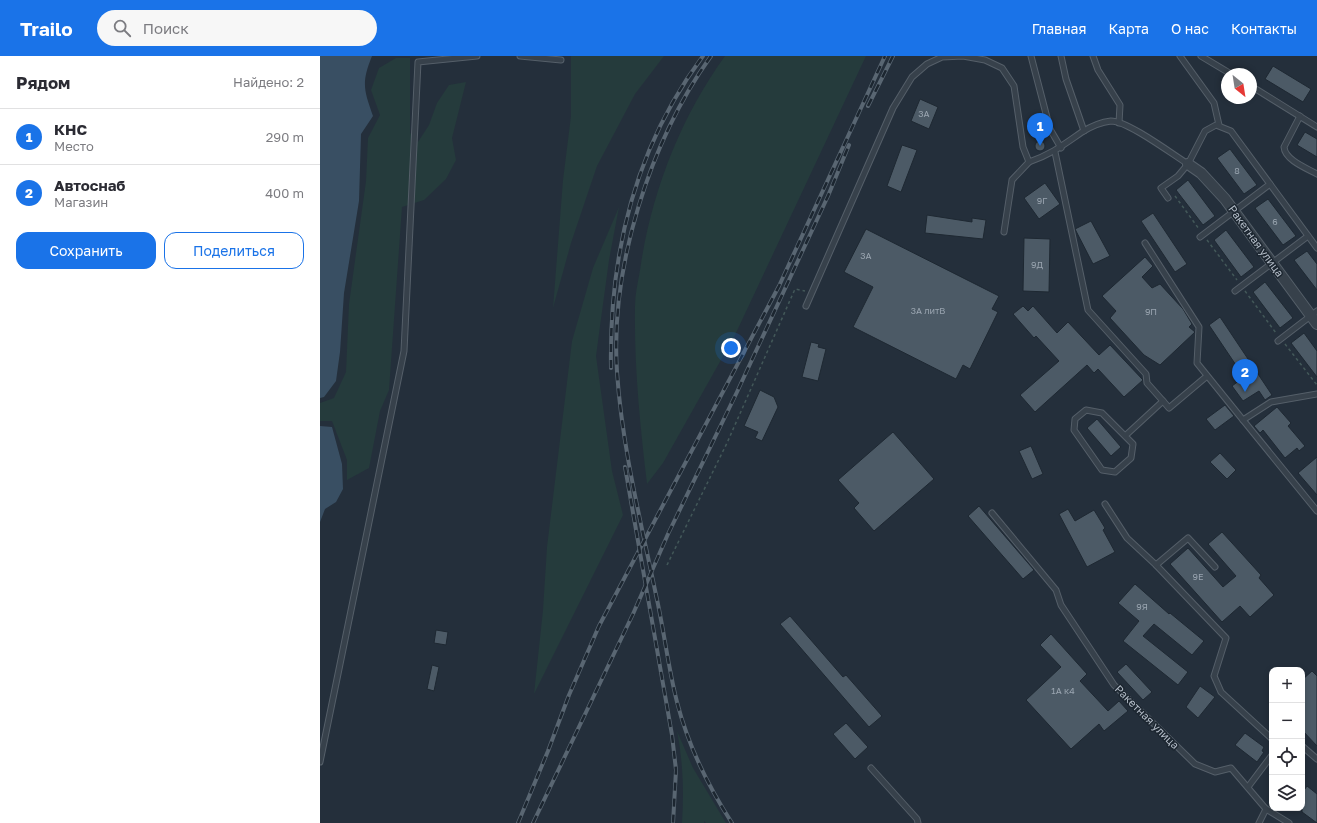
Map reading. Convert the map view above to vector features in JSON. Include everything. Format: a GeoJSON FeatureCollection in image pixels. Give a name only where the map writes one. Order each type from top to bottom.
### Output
{"type":"FeatureCollection","features":[{"type":"Feature","properties":{"kind":"street","name":"Ракетная улица"},"geometry":{"type":"LineString","coordinates":[[1188,164],[1211,182],[1272,262],[1314,313],[1317,324]]}},
{"type":"Feature","properties":{"kind":"lane"},"geometry":{"type":"LineString","coordinates":[[320,762],[404,351],[418,62],[477,56]]}},
{"type":"Feature","properties":{"kind":"lane"},"geometry":{"type":"LineString","coordinates":[[520,56],[561,60]]}},
{"type":"Feature","properties":{"kind":"lane"},"geometry":{"type":"LineString","coordinates":[[927,56],[927,64]]}},
{"type":"Feature","properties":{"kind":"lane"},"geometry":{"type":"LineString","coordinates":[[806,306],[893,108],[912,77],[927,64],[942,57],[963,56],[985,60],[1002,68],[1014,86],[1023,147],[1029,162]]}},
{"type":"Feature","properties":{"kind":"lane"},"geometry":{"type":"LineString","coordinates":[[1031,56],[1050,129],[1061,148]]}},
{"type":"Feature","properties":{"kind":"lane"},"geometry":{"type":"LineString","coordinates":[[1061,56],[1066,79],[1084,131]]}},
{"type":"Feature","properties":{"kind":"lane"},"geometry":{"type":"LineString","coordinates":[[1093,56],[1098,70],[1120,105],[1119,122]]}},
{"type":"Feature","properties":{"kind":"lane"},"geometry":{"type":"LineString","coordinates":[[1180,56],[1214,103],[1219,125]]}},
{"type":"Feature","properties":{"kind":"lane"},"geometry":{"type":"LineString","coordinates":[[1201,56],[1221,68]]}},
{"type":"Feature","properties":{"kind":"lane"},"geometry":{"type":"LineString","coordinates":[[1257,90],[1317,127]]}},
{"type":"Feature","properties":{"kind":"lane"},"geometry":{"type":"LineString","coordinates":[[1300,116],[1284,147],[1284,152],[1289,158],[1317,174]]}},
{"type":"Feature","properties":{"kind":"lane"},"geometry":{"type":"LineString","coordinates":[[1004,232],[1012,180],[1029,162],[1055,152],[1084,131],[1110,121],[1119,122],[1188,164]]}},
{"type":"Feature","properties":{"kind":"lane"},"geometry":{"type":"LineString","coordinates":[[1168,198],[1161,188],[1178,176],[1188,164],[1205,131],[1219,125],[1230,131],[1317,248]]}},
{"type":"Feature","properties":{"kind":"lane"},"geometry":{"type":"LineString","coordinates":[[1055,152],[1088,310],[1146,374],[1147,383],[1169,408],[1207,376]]}},
{"type":"Feature","properties":{"kind":"lane"},"geometry":{"type":"LineString","coordinates":[[1201,236],[1270,184]]}},
{"type":"Feature","properties":{"kind":"lane"},"geometry":{"type":"LineString","coordinates":[[1235,291],[1308,236]]}},
{"type":"Feature","properties":{"kind":"lane"},"geometry":{"type":"LineString","coordinates":[[1145,243],[1198,327],[1197,363],[1317,511]]}},
{"type":"Feature","properties":{"kind":"lane"},"geometry":{"type":"LineString","coordinates":[[1279,340],[1314,313]]}},
{"type":"Feature","properties":{"kind":"lane"},"geometry":{"type":"LineString","coordinates":[[1243,420],[1271,402],[1317,394]]}},
{"type":"Feature","properties":{"kind":"lane"},"geometry":{"type":"LineString","coordinates":[[1125,436],[1163,401]]}},
{"type":"Feature","properties":{"kind":"lane"},"geometry":{"type":"LineString","coordinates":[[1086,410],[1102,413],[1125,436],[1133,444],[1131,458],[1115,472],[1102,470],[1074,430],[1076,419],[1086,410]]}},
{"type":"Feature","properties":{"kind":"lane"},"geometry":{"type":"LineString","coordinates":[[1105,504],[1126,538],[1156,565],[1226,638],[1214,676],[1221,692],[1269,736]]}},
{"type":"Feature","properties":{"kind":"lane","name":"Ракетная улица"},"geometry":{"type":"LineString","coordinates":[[992,513],[1056,590],[1061,605],[1114,685],[1195,764],[1215,772],[1231,768],[1266,809],[1289,823]]}},
{"type":"Feature","properties":{"kind":"lane"},"geometry":{"type":"LineString","coordinates":[[1156,565],[1188,538],[1214,567]]}},
{"type":"Feature","properties":{"kind":"lane"},"geometry":{"type":"LineString","coordinates":[[1305,749],[1317,759]]}},
{"type":"Feature","properties":{"kind":"lane"},"geometry":{"type":"LineString","coordinates":[[1248,787],[1269,759]]}},
{"type":"Feature","properties":{"kind":"lane"},"geometry":{"type":"LineString","coordinates":[[871,768],[917,819],[918,823]]}},
{"type":"Feature","properties":{"kind":"lane"},"geometry":{"type":"LineString","coordinates":[[1259,823],[1266,809]]}},
{"type":"Feature","properties":{"kind":"path"},"geometry":{"type":"LineString","coordinates":[[1166,185],[1201,236],[1242,286],[1279,340],[1317,385]]}},
{"type":"Feature","properties":{"kind":"path"},"geometry":{"type":"LineString","coordinates":[[667,565],[728,443],[795,289],[813,292]]}},
{"type":"Feature","properties":{"kind":"green space"},"geometry":{"type":"Polygon","coordinates":[[[571,56],[664,56],[635,94],[597,166],[571,243],[553,308],[563,180],[571,116],[571,56]]]}},
{"type":"Feature","properties":{"kind":"green space"},"geometry":{"type":"Polygon","coordinates":[[[725,56],[866,56],[735,335],[663,463],[647,484],[635,351],[635,306],[645,242],[660,185],[681,131],[694,105],[725,56]]]}},
{"type":"Feature","properties":{"kind":"green space"},"geometry":{"type":"Polygon","coordinates":[[[396,58],[410,58],[410,133],[418,142],[429,125],[437,103],[449,85],[466,82],[452,138],[456,160],[446,179],[424,200],[402,207],[389,390],[380,411],[369,468],[347,480],[347,460],[332,421],[320,421],[320,403],[334,398],[346,372],[349,304],[366,181],[368,138],[380,115],[371,90],[379,68],[396,58]]]}},
{"type":"Feature","properties":{"kind":"green space"},"geometry":{"type":"Polygon","coordinates":[[[619,207],[609,260],[596,356],[612,471],[623,515],[534,694],[543,610],[547,547],[572,341],[593,268],[619,207]]]}},
{"type":"Feature","properties":{"kind":"green space"},"geometry":{"type":"Polygon","coordinates":[[[677,731],[693,768],[726,823],[706,823],[704,821],[704,823],[682,823],[683,800],[681,754],[677,731]]]}},
{"type":"Feature","properties":{"kind":"water"},"geometry":{"type":"Polygon","coordinates":[[[320,56],[372,56],[366,73],[365,86],[373,116],[361,134],[359,201],[344,293],[340,352],[336,381],[324,397],[320,398],[320,56]]]}},
{"type":"Feature","properties":{"kind":"water"},"geometry":{"type":"Polygon","coordinates":[[[320,426],[332,427],[342,464],[343,489],[336,502],[325,509],[320,522],[320,426]]]}},
{"type":"Feature","properties":{"kind":"building"},"geometry":{"type":"Polygon","coordinates":[[[1273,66],[1311,89],[1303,102],[1265,79],[1273,66]]]}},
{"type":"Feature","properties":{"kind":"building"},"geometry":{"type":"Polygon","coordinates":[[[920,99],[938,107],[929,129],[911,121],[920,99]]]}},
{"type":"Feature","properties":{"kind":"building"},"geometry":{"type":"Polygon","coordinates":[[[1305,132],[1317,139],[1317,157],[1297,145],[1305,132]]]}},
{"type":"Feature","properties":{"kind":"building"},"geometry":{"type":"Polygon","coordinates":[[[1038,141],[1042,141],[1044,142],[1044,150],[1038,151],[1035,148],[1035,144],[1038,141]]]}},
{"type":"Feature","properties":{"kind":"building"},"geometry":{"type":"Polygon","coordinates":[[[902,145],[917,150],[901,192],[887,186],[902,145]]]}},
{"type":"Feature","properties":{"kind":"building"},"geometry":{"type":"Polygon","coordinates":[[[1230,149],[1257,185],[1244,194],[1217,158],[1230,149]]]}},
{"type":"Feature","properties":{"kind":"building"},"geometry":{"type":"Polygon","coordinates":[[[1188,180],[1215,216],[1203,225],[1176,190],[1188,180]]]}},
{"type":"Feature","properties":{"kind":"building"},"geometry":{"type":"Polygon","coordinates":[[[1045,183],[1060,204],[1039,219],[1024,198],[1045,183]]]}},
{"type":"Feature","properties":{"kind":"building"},"geometry":{"type":"Polygon","coordinates":[[[1268,199],[1296,236],[1283,245],[1255,208],[1268,199]]]}},
{"type":"Feature","properties":{"kind":"building"},"geometry":{"type":"Polygon","coordinates":[[[1153,213],[1187,264],[1175,272],[1141,221],[1153,213]]]}},
{"type":"Feature","properties":{"kind":"building"},"geometry":{"type":"Polygon","coordinates":[[[927,215],[972,222],[972,218],[986,220],[983,239],[925,233],[927,215]]]}},
{"type":"Feature","properties":{"kind":"building"},"geometry":{"type":"Polygon","coordinates":[[[1091,221],[1110,256],[1093,264],[1075,229],[1091,221]]]}},
{"type":"Feature","properties":{"kind":"building"},"geometry":{"type":"Polygon","coordinates":[[[866,229],[999,296],[992,309],[998,312],[970,369],[963,365],[956,379],[853,327],[873,287],[844,272],[866,229]]]}},
{"type":"Feature","properties":{"kind":"building"},"geometry":{"type":"Polygon","coordinates":[[[1226,230],[1254,267],[1241,277],[1214,240],[1226,230]]]}},
{"type":"Feature","properties":{"kind":"building"},"geometry":{"type":"Polygon","coordinates":[[[1024,238],[1050,239],[1049,292],[1023,291],[1024,238]]]}},
{"type":"Feature","properties":{"kind":"building"},"geometry":{"type":"Polygon","coordinates":[[[1307,251],[1317,264],[1317,290],[1294,260],[1307,251]]]}},
{"type":"Feature","properties":{"kind":"building"},"geometry":{"type":"Polygon","coordinates":[[[1145,257],[1153,266],[1142,277],[1152,288],[1160,284],[1183,309],[1192,324],[1189,327],[1195,332],[1160,365],[1144,355],[1110,318],[1116,311],[1102,296],[1145,257]]]}},
{"type":"Feature","properties":{"kind":"building"},"geometry":{"type":"Polygon","coordinates":[[[1265,282],[1293,318],[1280,328],[1253,292],[1265,282]]]}},
{"type":"Feature","properties":{"kind":"building"},"geometry":{"type":"Polygon","coordinates":[[[1023,306],[1028,311],[1033,306],[1057,333],[1068,322],[1099,355],[1110,345],[1143,380],[1124,397],[1098,369],[1094,373],[1087,365],[1035,412],[1020,395],[1059,361],[1036,336],[1034,338],[1013,314],[1023,306]]]}},
{"type":"Feature","properties":{"kind":"building"},"geometry":{"type":"Polygon","coordinates":[[[1220,317],[1272,395],[1265,400],[1259,391],[1243,401],[1232,386],[1244,377],[1209,325],[1220,317]]]}},
{"type":"Feature","properties":{"kind":"building"},"geometry":{"type":"Polygon","coordinates":[[[1304,333],[1317,351],[1317,377],[1291,343],[1304,333]]]}},
{"type":"Feature","properties":{"kind":"building"},"geometry":{"type":"Polygon","coordinates":[[[811,342],[819,344],[818,347],[826,349],[818,381],[802,377],[811,342]]]}},
{"type":"Feature","properties":{"kind":"building"},"geometry":{"type":"Polygon","coordinates":[[[760,390],[774,397],[778,407],[762,441],[755,438],[758,432],[744,426],[760,390]]]}},
{"type":"Feature","properties":{"kind":"building"},"geometry":{"type":"Polygon","coordinates":[[[1225,405],[1234,416],[1215,430],[1206,419],[1225,405]]]}},
{"type":"Feature","properties":{"kind":"building"},"geometry":{"type":"Polygon","coordinates":[[[1277,407],[1291,423],[1288,426],[1305,446],[1299,451],[1297,448],[1285,458],[1263,430],[1260,433],[1254,426],[1277,407]]]}},
{"type":"Feature","properties":{"kind":"building"},"geometry":{"type":"Polygon","coordinates":[[[1097,419],[1121,447],[1111,456],[1087,428],[1097,419]]]}},
{"type":"Feature","properties":{"kind":"building"},"geometry":{"type":"Polygon","coordinates":[[[893,432],[934,479],[874,531],[854,508],[859,503],[838,480],[893,432]]]}},
{"type":"Feature","properties":{"kind":"building"},"geometry":{"type":"Polygon","coordinates":[[[1031,446],[1043,474],[1032,479],[1019,451],[1031,446]]]}},
{"type":"Feature","properties":{"kind":"building"},"geometry":{"type":"Polygon","coordinates":[[[1220,453],[1236,470],[1227,479],[1210,462],[1220,453]]]}},
{"type":"Feature","properties":{"kind":"building"},"geometry":{"type":"Polygon","coordinates":[[[1317,457],[1317,495],[1298,473],[1317,457]]]}},
{"type":"Feature","properties":{"kind":"building"},"geometry":{"type":"Polygon","coordinates":[[[979,506],[1034,570],[1023,579],[968,516],[979,506]]]}},
{"type":"Feature","properties":{"kind":"building"},"geometry":{"type":"Polygon","coordinates":[[[1068,509],[1075,521],[1094,510],[1105,528],[1103,530],[1115,552],[1087,567],[1059,514],[1068,509]]]}},
{"type":"Feature","properties":{"kind":"building"},"geometry":{"type":"Polygon","coordinates":[[[1222,532],[1261,575],[1259,578],[1274,595],[1250,617],[1240,606],[1222,622],[1170,564],[1188,548],[1223,587],[1236,576],[1208,544],[1222,532]]]}},
{"type":"Feature","properties":{"kind":"building"},"geometry":{"type":"Polygon","coordinates":[[[1135,584],[1169,614],[1170,613],[1204,641],[1192,655],[1154,624],[1143,636],[1188,672],[1178,685],[1123,641],[1139,621],[1118,603],[1135,584]]]}},
{"type":"Feature","properties":{"kind":"building"},"geometry":{"type":"Polygon","coordinates":[[[790,616],[843,677],[846,675],[882,716],[869,727],[780,624],[790,616]]]}},
{"type":"Feature","properties":{"kind":"building"},"geometry":{"type":"Polygon","coordinates":[[[436,630],[448,632],[446,645],[434,643],[436,630]]]}},
{"type":"Feature","properties":{"kind":"building"},"geometry":{"type":"Polygon","coordinates":[[[1051,634],[1087,674],[1080,681],[1108,711],[1119,701],[1128,711],[1104,731],[1099,724],[1071,749],[1026,700],[1061,667],[1040,645],[1051,634]]]}},
{"type":"Feature","properties":{"kind":"building"},"geometry":{"type":"Polygon","coordinates":[[[1126,664],[1152,692],[1143,700],[1117,672],[1126,664]]]}},
{"type":"Feature","properties":{"kind":"building"},"geometry":{"type":"Polygon","coordinates":[[[432,665],[439,667],[434,691],[427,689],[432,665]]]}},
{"type":"Feature","properties":{"kind":"building"},"geometry":{"type":"Polygon","coordinates":[[[1312,671],[1317,676],[1317,746],[1305,733],[1305,677],[1312,671]]]}},
{"type":"Feature","properties":{"kind":"building"},"geometry":{"type":"Polygon","coordinates":[[[1200,686],[1215,697],[1198,718],[1186,707],[1200,686]]]}},
{"type":"Feature","properties":{"kind":"building"},"geometry":{"type":"Polygon","coordinates":[[[846,723],[868,747],[855,759],[833,734],[846,723]]]}},
{"type":"Feature","properties":{"kind":"building"},"geometry":{"type":"Polygon","coordinates":[[[1245,733],[1264,747],[1262,751],[1264,752],[1257,762],[1235,745],[1245,733]]]}},
{"type":"Feature","properties":{"kind":"building"},"geometry":{"type":"Polygon","coordinates":[[[1307,786],[1317,794],[1317,823],[1302,812],[1305,811],[1305,789],[1307,786]]]}},
{"type":"Feature","properties":{"kind":"railway"},"geometry":{"type":"LineString","coordinates":[[611,368],[615,285],[621,244],[631,204],[643,165],[660,127],[679,91],[703,56]]}},
{"type":"Feature","properties":{"kind":"railway"},"geometry":{"type":"LineString","coordinates":[[711,56],[689,90],[670,126],[638,206],[620,290],[617,332],[617,372],[623,428],[638,512],[659,608],[677,702],[687,734],[700,765],[715,795],[732,823]]}},
{"type":"Feature","properties":{"kind":"railway"},"geometry":{"type":"LineString","coordinates":[[518,823],[548,751],[569,695],[599,626],[779,286],[885,56]]}},
{"type":"Feature","properties":{"kind":"railway"},"geometry":{"type":"LineString","coordinates":[[868,106],[893,56]]}},
{"type":"Feature","properties":{"kind":"railway"},"geometry":{"type":"LineString","coordinates":[[533,823],[633,614],[668,534],[737,392],[828,196],[849,145]]}},
{"type":"Feature","properties":{"kind":"railway"},"geometry":{"type":"LineString","coordinates":[[625,467],[672,735],[676,770],[673,823]]}},
{"type":"Feature","properties":{"kind":"place","name":"КНС"},"geometry":{"type":"Point","coordinates":[1040,146]}},
{"type":"Feature","properties":{"kind":"place","name":"Автоснаб"},"geometry":{"type":"Point","coordinates":[1245,392]}}]}
